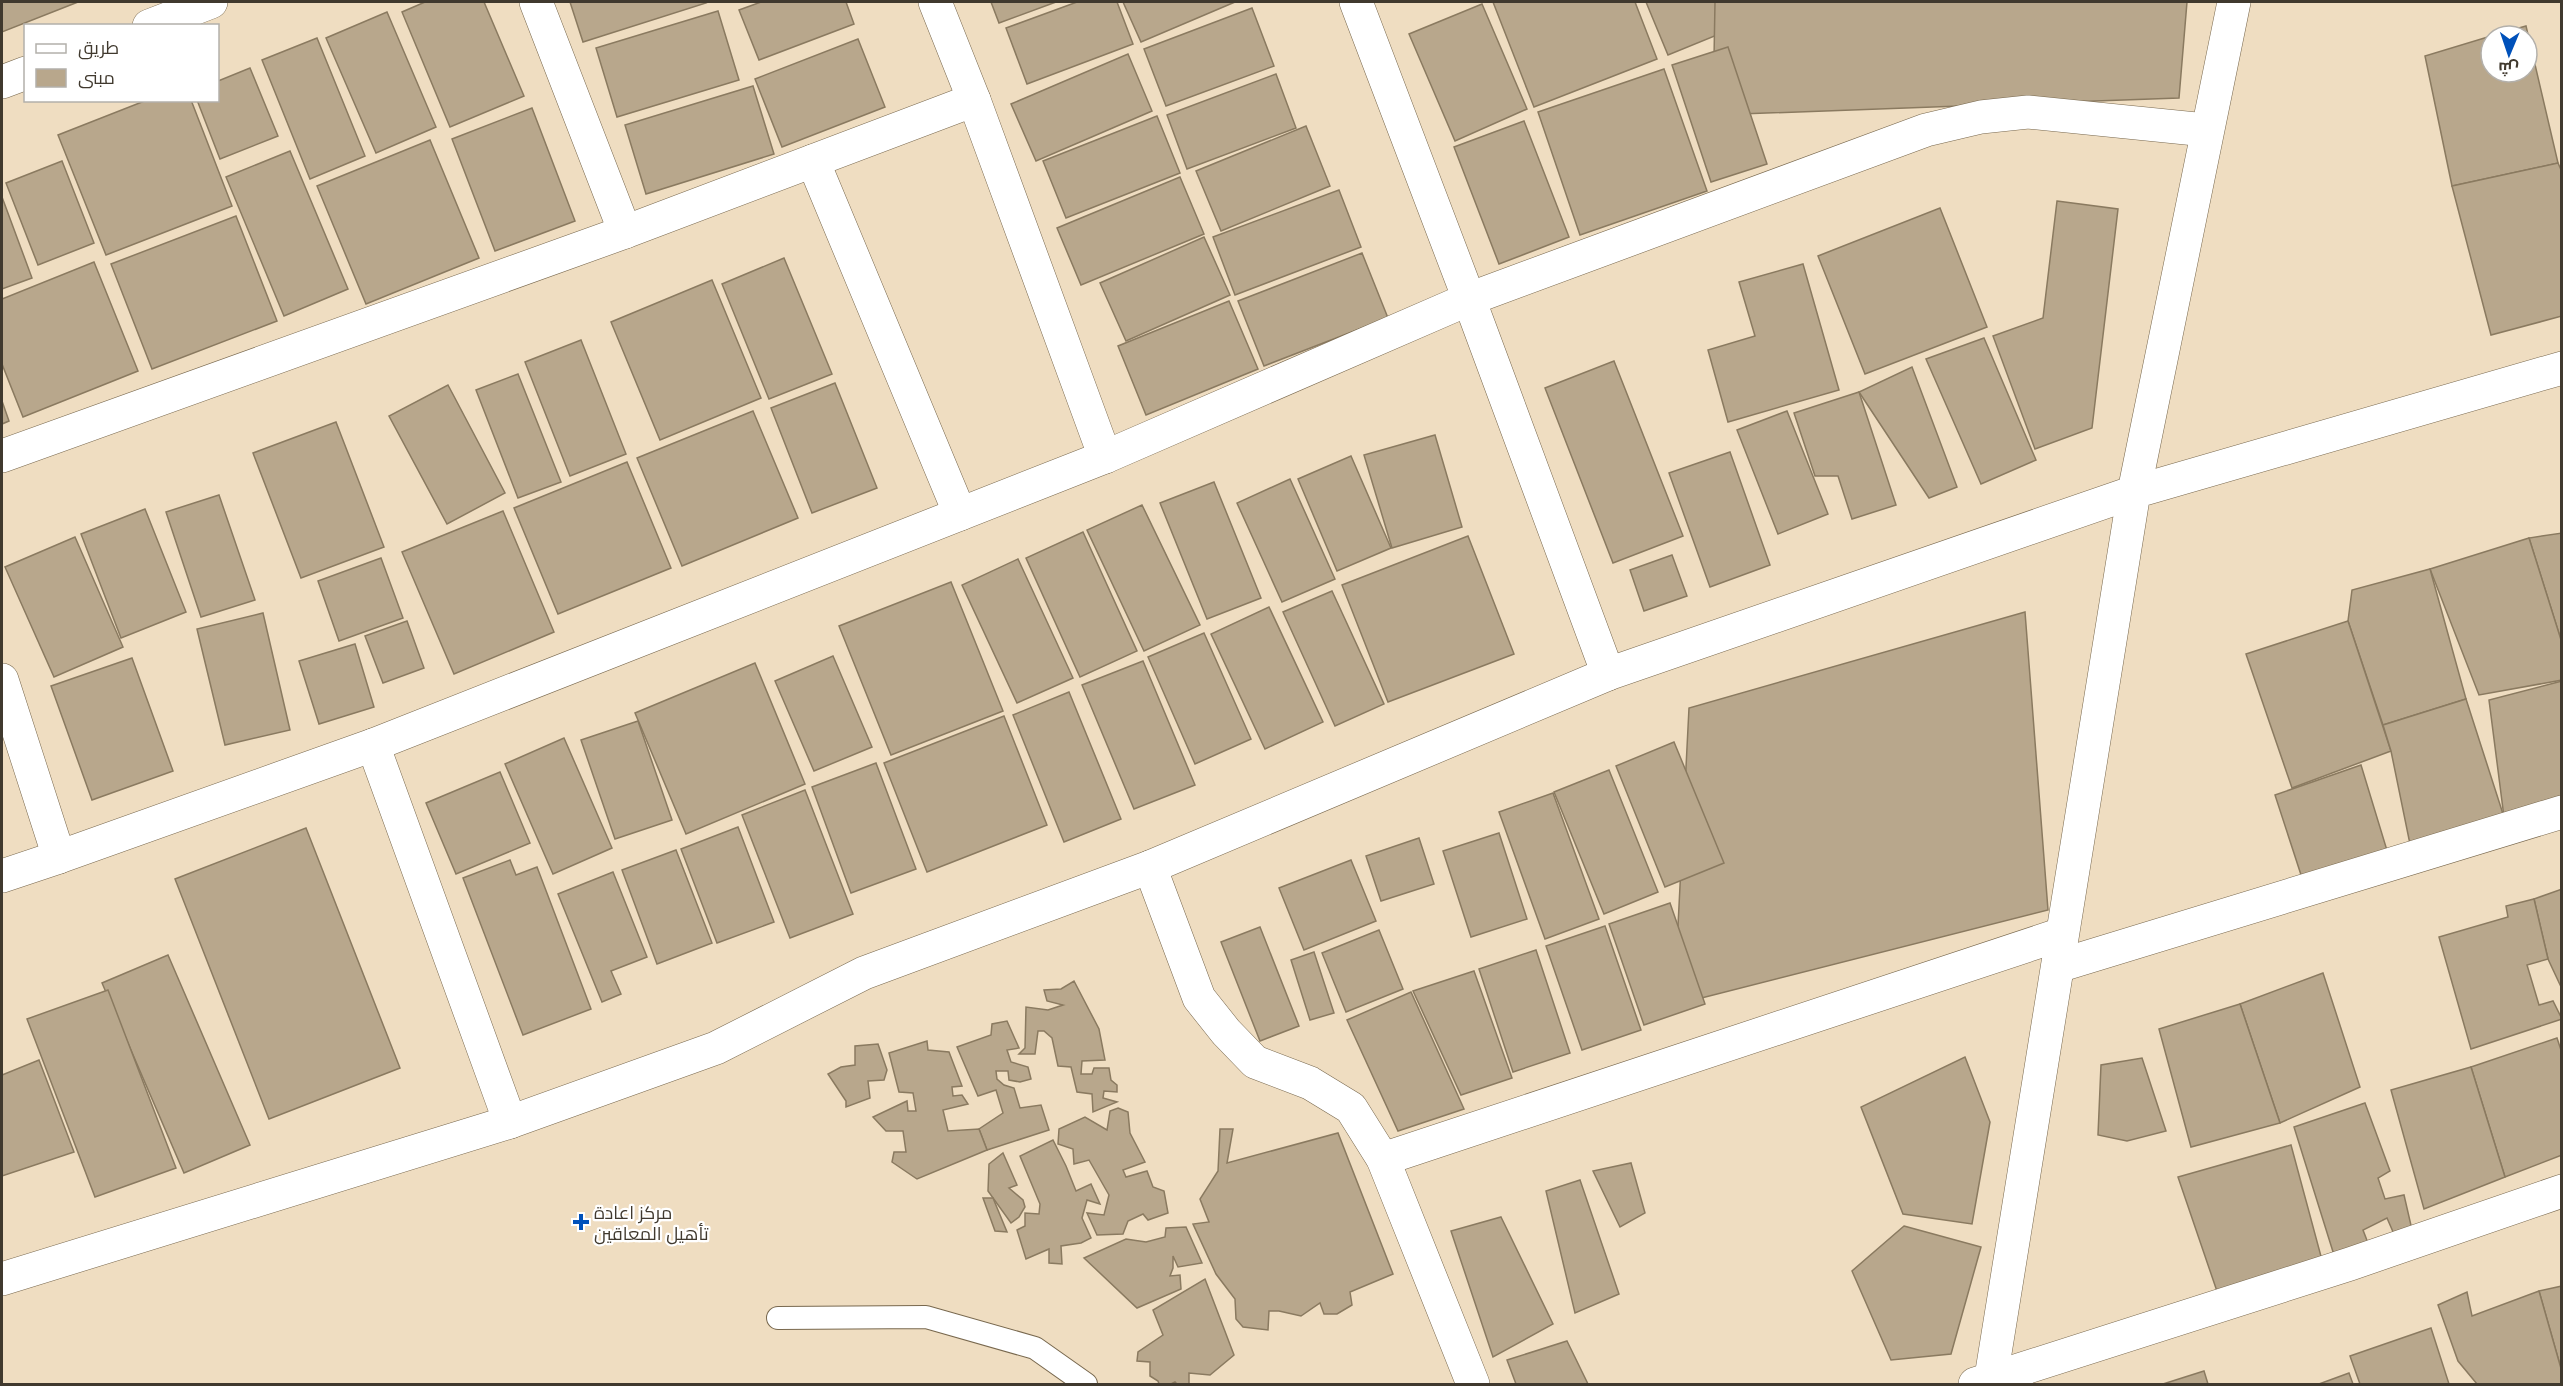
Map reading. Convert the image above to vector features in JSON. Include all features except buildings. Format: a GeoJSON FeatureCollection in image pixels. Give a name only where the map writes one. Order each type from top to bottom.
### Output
{"type":"FeatureCollection","features":[{"type":"Feature","properties":{"kind":"street"},"geometry":{"type":"LineString","coordinates":[[153,24],[211,2]]}},
{"type":"Feature","properties":{"kind":"street"},"geometry":{"type":"LineString","coordinates":[[536,2],[625,232]]}},
{"type":"Feature","properties":{"kind":"street"},"geometry":{"type":"LineString","coordinates":[[935,2],[974,100],[1105,457]]}},
{"type":"Feature","properties":{"kind":"street"},"geometry":{"type":"LineString","coordinates":[[1356,2],[1469,298],[1608,674]]}},
{"type":"Feature","properties":{"kind":"street"},"geometry":{"type":"LineString","coordinates":[[2234,2],[2206,130],[2134,492],[2058,966],[1985,1383],[2350,1264],[2562,1191]]}},
{"type":"Feature","properties":{"kind":"street"},"geometry":{"type":"LineString","coordinates":[[2,82],[24,74]]}},
{"type":"Feature","properties":{"kind":"street"},"geometry":{"type":"LineString","coordinates":[[2,456],[625,232],[974,100]]}},
{"type":"Feature","properties":{"kind":"street"},"geometry":{"type":"LineString","coordinates":[[2,876],[373,745],[1105,457],[1469,298],[1926,130],[1981,117],[2028,112],[2206,130]]}},
{"type":"Feature","properties":{"kind":"street"},"geometry":{"type":"LineString","coordinates":[[813,161],[960,514]]}},
{"type":"Feature","properties":{"kind":"street"},"geometry":{"type":"LineString","coordinates":[[2,1279],[510,1122],[716,1048],[864,973],[1150,867],[1608,674],[2134,492],[2562,368]]}},
{"type":"Feature","properties":{"kind":"street"},"geometry":{"type":"LineString","coordinates":[[2,680],[59,857]]}},
{"type":"Feature","properties":{"kind":"street"},"geometry":{"type":"LineString","coordinates":[[373,745],[510,1122]]}},
{"type":"Feature","properties":{"kind":"street"},"geometry":{"type":"LineString","coordinates":[[2058,966],[2562,812]]}},
{"type":"Feature","properties":{"kind":"street"},"geometry":{"type":"LineString","coordinates":[[1150,867],[1199,998],[1226,1032],[1255,1062],[1310,1083],[1351,1108],[1383,1159],[1473,1384]]}},
{"type":"Feature","properties":{"kind":"street"},"geometry":{"type":"LineString","coordinates":[[1383,1159],[2062,934]]}},
{"type":"Feature","properties":{"kind":"lane"},"geometry":{"type":"LineString","coordinates":[[778,1318],[926,1317],[1035,1348],[1086,1384]]}},
{"type":"Feature","properties":{"kind":"place","name":"مركز اعادة تأهيل المعاقين"},"geometry":{"type":"Point","coordinates":[581,1222]}}]}
